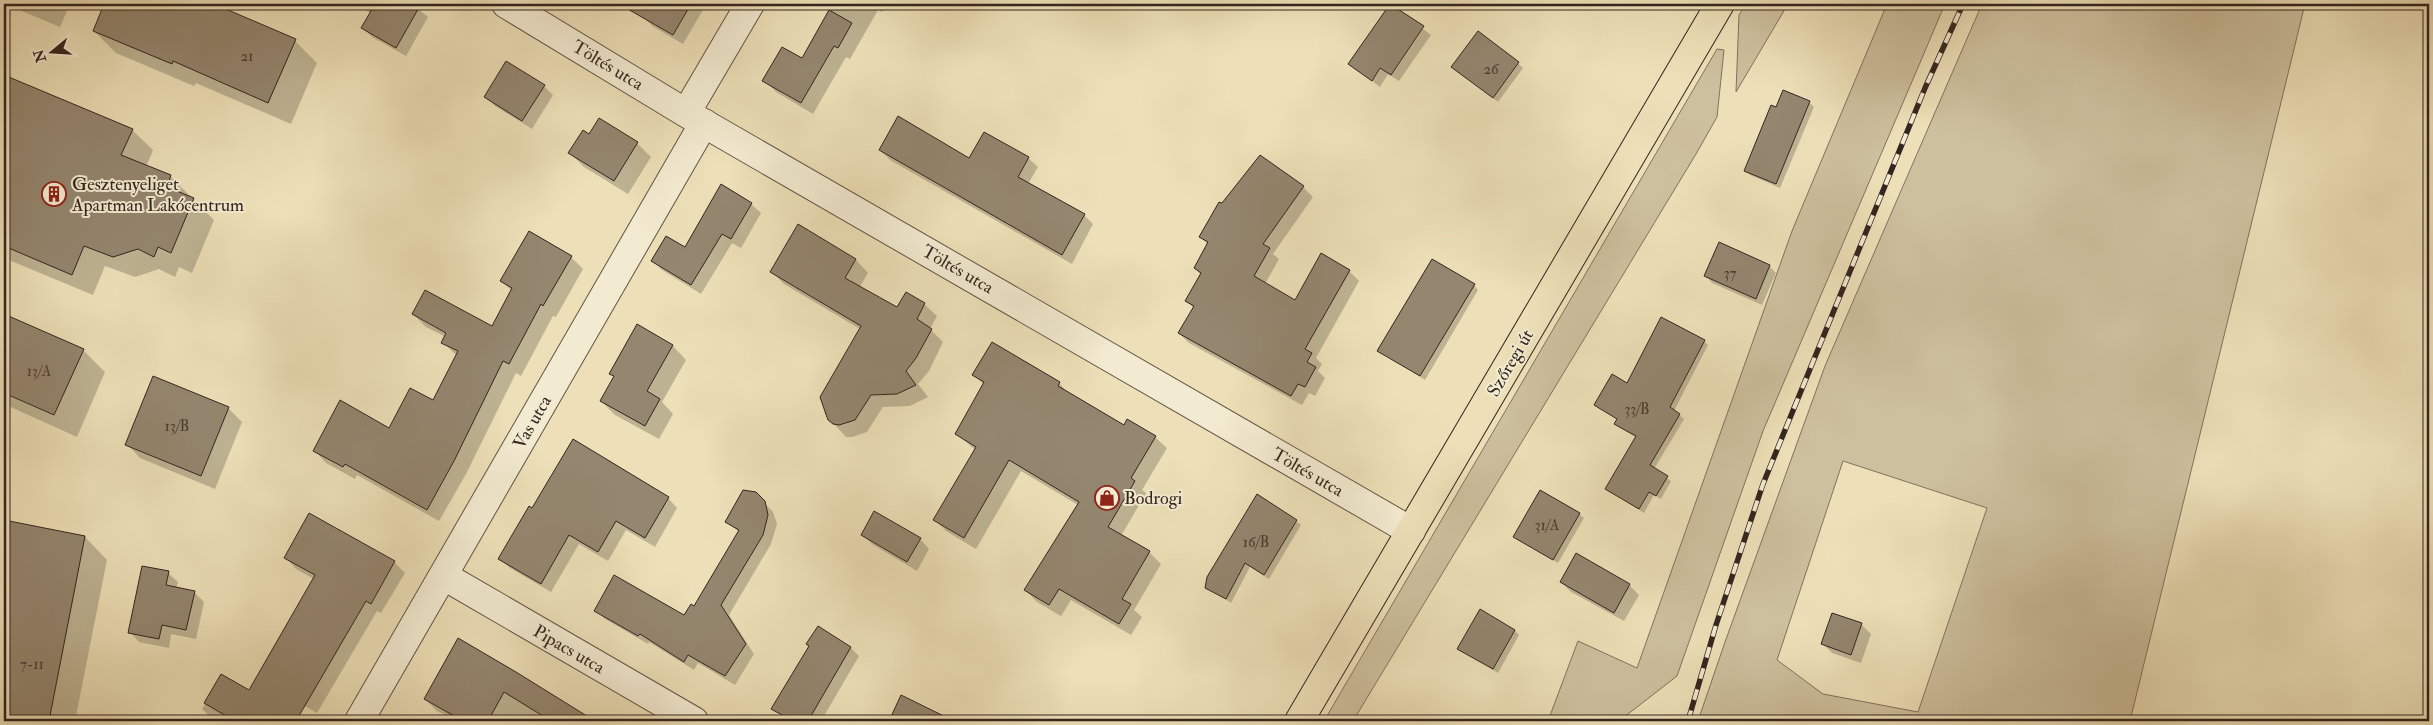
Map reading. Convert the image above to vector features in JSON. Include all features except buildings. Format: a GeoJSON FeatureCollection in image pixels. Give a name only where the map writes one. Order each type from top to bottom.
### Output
{"type":"FeatureCollection","features":[{"type":"Feature","properties":{"kind":"main road","name":"Szőregi út"},"geometry":{"type":"LineString","coordinates":[[1299,721],[1720,4]]}},
{"type":"Feature","properties":{"kind":"street","name":"Töltés utca"},"geometry":{"type":"LineString","coordinates":[[506,4],[695,118],[1411,531]]}},
{"type":"Feature","properties":{"kind":"street","name":"Vas utca"},"geometry":{"type":"LineString","coordinates":[[359,721],[444,576],[695,118],[750,4]]}},
{"type":"Feature","properties":{"kind":"street","name":"Pipacs utca"},"geometry":{"type":"LineString","coordinates":[[444,576],[694,721]]}},
{"type":"Feature","properties":{"kind":"shaded area"},"geometry":{"type":"Polygon","coordinates":[[[1746,4],[1788,4],[1736,92],[1739,15],[1746,4]]]}},
{"type":"Feature","properties":{"kind":"shaded area"},"geometry":{"type":"Polygon","coordinates":[[[1887,4],[1945,4],[1763,431],[1677,676],[1619,721],[1548,721],[1578,641],[1637,668],[1792,231],[1887,4]]]}},
{"type":"Feature","properties":{"kind":"shaded area"},"geometry":{"type":"Polygon","coordinates":[[[1982,4],[2305,4],[2130,721],[1698,721],[1825,366],[1982,4]],[[1843,461],[1777,660],[1823,694],[1918,712],[1987,508],[1843,461]]]}},
{"type":"Feature","properties":{"kind":"shaded area"},"geometry":{"type":"Polygon","coordinates":[[[1717,49],[1724,50],[1717,117],[1696,154],[1353,721],[1324,721],[1717,49]]]}},
{"type":"Feature","properties":{"kind":"railway"},"geometry":{"type":"LineString","coordinates":[[1688,721],[1716,625],[1763,484],[1925,88],[1963,4]]}},
{"type":"Feature","properties":{"kind":"place","name":"Gesztenyeliget Apartman Lakócentrum"},"geometry":{"type":"Point","coordinates":[54,194]}},
{"type":"Feature","properties":{"kind":"place","name":"Bodrogi"},"geometry":{"type":"Point","coordinates":[1107,498]}}]}
